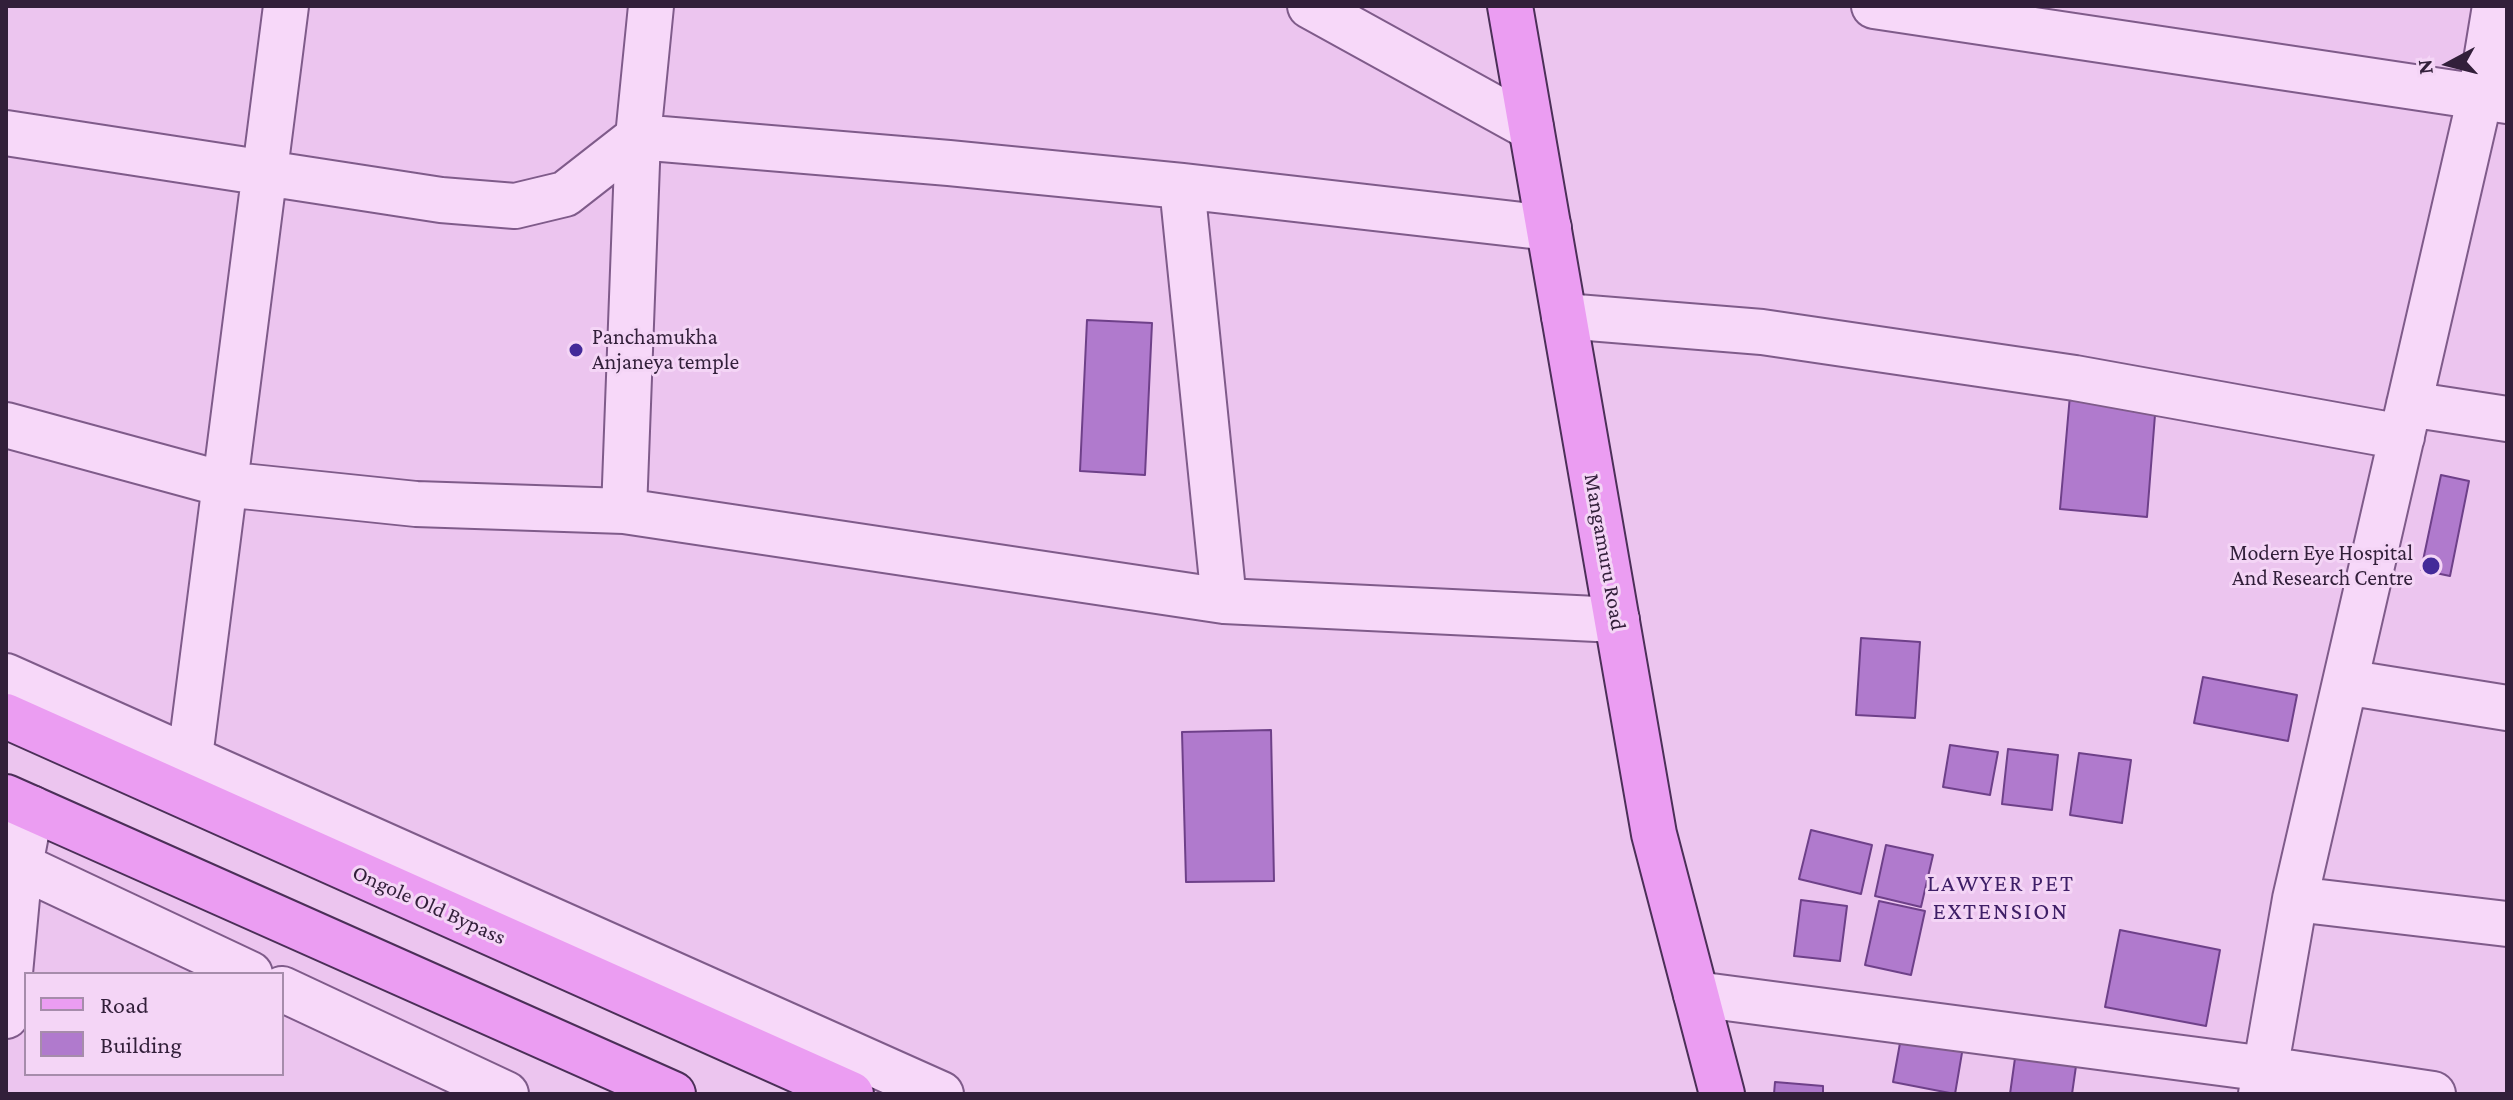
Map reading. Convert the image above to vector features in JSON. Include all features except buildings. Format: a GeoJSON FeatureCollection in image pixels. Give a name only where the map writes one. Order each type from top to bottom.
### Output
{"type":"FeatureCollection","features":[{"type":"Feature","properties":{"kind":"main road","name":"Mangamuru Road"},"geometry":{"type":"LineString","coordinates":[[1510,6],[1654,834],[1722,1094]]}},
{"type":"Feature","properties":{"kind":"main road","name":"Ongole Old Bypass"},"geometry":{"type":"LineString","coordinates":[[6,716],[182,774],[851,1094]]}},
{"type":"Feature","properties":{"kind":"main road"},"geometry":{"type":"LineString","coordinates":[[18,803],[673,1094]]}},
{"type":"Feature","properties":{"kind":"street"},"geometry":{"type":"LineString","coordinates":[[182,774],[286,6]]}},
{"type":"Feature","properties":{"kind":"street"},"geometry":{"type":"LineString","coordinates":[[624,511],[638,137],[651,6]]}},
{"type":"Feature","properties":{"kind":"street"},"geometry":{"type":"LineString","coordinates":[[1310,6],[1531,128]]}},
{"type":"Feature","properties":{"kind":"street"},"geometry":{"type":"LineString","coordinates":[[1874,6],[2494,99]]}},
{"type":"Feature","properties":{"kind":"street"},"geometry":{"type":"LineString","coordinates":[[2264,1081],[2295,899],[2406,421],[2494,99],[2495,6]]}},
{"type":"Feature","properties":{"kind":"street"},"geometry":{"type":"LineString","coordinates":[[6,133],[441,200],[515,206],[565,194],[638,137],[1182,186],[1549,228]]}},
{"type":"Feature","properties":{"kind":"street"},"geometry":{"type":"LineString","coordinates":[[1182,186],[1224,601]]}},
{"type":"Feature","properties":{"kind":"street"},"geometry":{"type":"LineString","coordinates":[[1564,316],[1762,332],[2075,378],[2406,421],[2507,419]]}},
{"type":"Feature","properties":{"kind":"street"},"geometry":{"type":"LineString","coordinates":[[6,425],[223,484],[416,504],[624,511],[1224,601],[1617,620]]}},
{"type":"Feature","properties":{"kind":"street"},"geometry":{"type":"LineString","coordinates":[[6,676],[182,774],[941,1094]]}},
{"type":"Feature","properties":{"kind":"street"},"geometry":{"type":"LineString","coordinates":[[2345,682],[2507,708]]}},
{"type":"Feature","properties":{"kind":"street"},"geometry":{"type":"LineString","coordinates":[[6,1016],[18,803]]}},
{"type":"Feature","properties":{"kind":"street"},"geometry":{"type":"LineString","coordinates":[[13,862],[246,972]]}},
{"type":"Feature","properties":{"kind":"street"},"geometry":{"type":"LineString","coordinates":[[2295,899],[2507,924]]}},
{"type":"Feature","properties":{"kind":"street"},"geometry":{"type":"LineString","coordinates":[[284,990],[506,1094]]}},
{"type":"Feature","properties":{"kind":"street"},"geometry":{"type":"LineString","coordinates":[[1696,994],[2264,1081],[2433,1094]]}},
{"type":"Feature","properties":{"kind":"place","name":"Panchamukha Anjaneya temple"},"geometry":{"type":"Point","coordinates":[576,350]}},
{"type":"Feature","properties":{"kind":"place","name":"Modern Eye Hospital And Research Centre"},"geometry":{"type":"Point","coordinates":[2431,566]}},
{"type":"Feature","properties":{"kind":"district","name":"LAWYER PET EXTENSION"},"geometry":{"type":"Point","coordinates":[2001,898]}}]}
